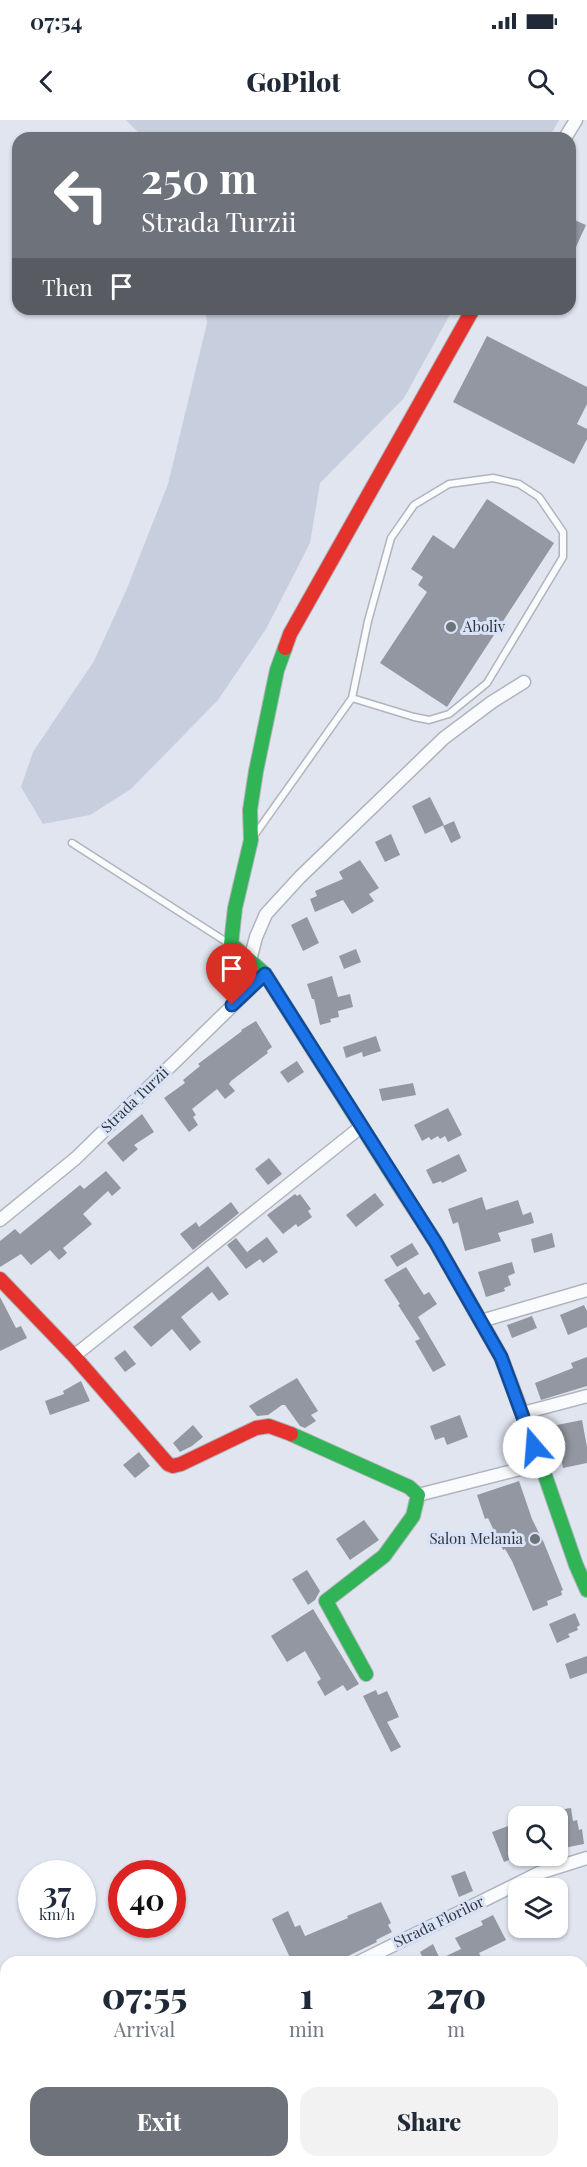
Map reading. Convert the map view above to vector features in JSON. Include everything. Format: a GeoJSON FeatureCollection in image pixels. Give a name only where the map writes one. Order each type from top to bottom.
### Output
{"type":"FeatureCollection","features":[{"type":"Feature","properties":{"kind":"street"},"geometry":{"type":"LineString","coordinates":[[470,315],[290,634],[277,670],[256,771],[250,810],[251,840],[235,908],[231,944],[265,974],[436,1243],[501,1357],[587,1590]]}},
{"type":"Feature","properties":{"kind":"street"},"geometry":{"type":"LineString","coordinates":[[250,960],[256,937],[266,914],[300,877],[444,738],[492,702],[524,682]]}},
{"type":"Feature","properties":{"kind":"street","name":"Strada Turzii"},"geometry":{"type":"LineString","coordinates":[[0,1220],[76,1158],[265,974]]}},
{"type":"Feature","properties":{"kind":"street"},"geometry":{"type":"LineString","coordinates":[[74,1356],[362,1126]]}},
{"type":"Feature","properties":{"kind":"street"},"geometry":{"type":"LineString","coordinates":[[0,1279],[74,1356],[168,1464],[173,1466],[181,1464],[256,1428],[268,1426],[409,1487],[418,1495]]}},
{"type":"Feature","properties":{"kind":"street"},"geometry":{"type":"LineString","coordinates":[[481,1321],[587,1290]]}},
{"type":"Feature","properties":{"kind":"street"},"geometry":{"type":"LineString","coordinates":[[523,1413],[587,1396]]}},
{"type":"Feature","properties":{"kind":"street"},"geometry":{"type":"LineString","coordinates":[[418,1495],[540,1464]]}},
{"type":"Feature","properties":{"kind":"street"},"geometry":{"type":"LineString","coordinates":[[366,1674],[326,1601],[384,1556],[413,1516],[418,1495]]}},
{"type":"Feature","properties":{"kind":"street","name":"Strada Florilor"},"geometry":{"type":"LineString","coordinates":[[371,1956],[539,1873],[587,1858]]}},
{"type":"Feature","properties":{"kind":"lane"},"geometry":{"type":"LineString","coordinates":[[251,840],[352,698],[368,621],[391,538],[414,505],[449,484],[493,478],[519,484],[539,497],[563,532],[564,556],[487,683],[448,714],[429,720],[352,698]]}},
{"type":"Feature","properties":{"kind":"lane"},"geometry":{"type":"LineString","coordinates":[[72,843],[231,944]]}},
{"type":"Feature","properties":{"kind":"shaded area"},"geometry":{"type":"Polygon","coordinates":[[[126,120],[559,120],[552,132],[138,132],[126,120]]]}},
{"type":"Feature","properties":{"kind":"shaded area"},"geometry":{"type":"Polygon","coordinates":[[[206,315],[450,315],[404,398],[320,483],[310,543],[266,629],[218,700],[131,789],[90,815],[43,824],[21,787],[33,752],[94,661],[126,591],[168,484],[207,323],[206,315]]]}},
{"type":"Feature","properties":{"kind":"building"},"geometry":{"type":"Polygon","coordinates":[[[576,221],[586,225],[576,247],[576,221]]]}},
{"type":"Feature","properties":{"kind":"building"},"geometry":{"type":"Polygon","coordinates":[[[487,336],[587,387],[587,404],[577,424],[587,429],[587,439],[574,464],[453,402],[487,336]]]}},
{"type":"Feature","properties":{"kind":"building","name":"Aboliv"},"geometry":{"type":"Polygon","coordinates":[[[487,499],[554,543],[447,707],[380,663],[427,592],[418,585],[423,577],[411,569],[433,535],[454,549],[487,499]]]}},
{"type":"Feature","properties":{"kind":"building"},"geometry":{"type":"Polygon","coordinates":[[[430,797],[444,825],[425,834],[412,806],[430,797]]]}},
{"type":"Feature","properties":{"kind":"building"},"geometry":{"type":"Polygon","coordinates":[[[454,821],[461,838],[451,843],[443,826],[454,821]]]}},
{"type":"Feature","properties":{"kind":"building"},"geometry":{"type":"Polygon","coordinates":[[[391,834],[400,855],[385,862],[375,842],[391,834]]]}},
{"type":"Feature","properties":{"kind":"building"},"geometry":{"type":"Polygon","coordinates":[[[360,860],[379,888],[369,894],[374,901],[352,914],[343,900],[315,912],[310,899],[317,896],[315,891],[343,879],[339,872],[360,860]]]}},
{"type":"Feature","properties":{"kind":"building"},"geometry":{"type":"Polygon","coordinates":[[[307,917],[319,943],[303,951],[291,925],[307,917]]]}},
{"type":"Feature","properties":{"kind":"building"},"geometry":{"type":"Polygon","coordinates":[[[356,949],[361,962],[344,969],[339,956],[356,949]]]}},
{"type":"Feature","properties":{"kind":"building"},"geometry":{"type":"Polygon","coordinates":[[[332,976],[338,997],[350,994],[353,1007],[338,1011],[339,1017],[320,1025],[314,999],[312,999],[307,984],[332,976]]]}},
{"type":"Feature","properties":{"kind":"building"},"geometry":{"type":"Polygon","coordinates":[[[256,1021],[272,1047],[267,1051],[268,1053],[231,1081],[229,1084],[235,1091],[225,1099],[217,1089],[192,1109],[196,1115],[193,1117],[198,1125],[189,1132],[164,1098],[185,1083],[183,1080],[200,1066],[198,1064],[256,1021]]]}},
{"type":"Feature","properties":{"kind":"building"},"geometry":{"type":"Polygon","coordinates":[[[376,1036],[381,1051],[363,1057],[362,1052],[346,1058],[343,1047],[376,1036]]]}},
{"type":"Feature","properties":{"kind":"building"},"geometry":{"type":"Polygon","coordinates":[[[297,1061],[304,1072],[288,1083],[280,1072],[297,1061]]]}},
{"type":"Feature","properties":{"kind":"building"},"geometry":{"type":"Polygon","coordinates":[[[413,1083],[416,1095],[382,1101],[379,1089],[413,1083]]]}},
{"type":"Feature","properties":{"kind":"building"},"geometry":{"type":"Polygon","coordinates":[[[448,1108],[462,1135],[448,1142],[445,1136],[440,1139],[438,1136],[431,1140],[429,1137],[422,1141],[414,1125],[448,1108]]]}},
{"type":"Feature","properties":{"kind":"building"},"geometry":{"type":"Polygon","coordinates":[[[142,1114],[154,1132],[134,1145],[138,1149],[123,1162],[107,1143],[142,1114]]]}},
{"type":"Feature","properties":{"kind":"building"},"geometry":{"type":"Polygon","coordinates":[[[459,1154],[467,1171],[442,1183],[441,1181],[433,1184],[426,1170],[459,1154]]]}},
{"type":"Feature","properties":{"kind":"building"},"geometry":{"type":"Polygon","coordinates":[[[269,1158],[282,1174],[268,1185],[255,1169],[269,1158]]]}},
{"type":"Feature","properties":{"kind":"building"},"geometry":{"type":"Polygon","coordinates":[[[106,1171],[121,1188],[112,1196],[108,1191],[83,1214],[92,1224],[63,1248],[67,1253],[59,1260],[50,1250],[31,1265],[21,1254],[0,1267],[0,1241],[15,1229],[20,1234],[80,1185],[84,1189],[106,1171]]]}},
{"type":"Feature","properties":{"kind":"building"},"geometry":{"type":"Polygon","coordinates":[[[375,1193],[384,1205],[356,1227],[346,1215],[375,1193]]]}},
{"type":"Feature","properties":{"kind":"building"},"geometry":{"type":"Polygon","coordinates":[[[295,1194],[297,1196],[300,1194],[311,1209],[308,1211],[312,1217],[298,1227],[296,1224],[283,1234],[267,1215],[295,1194]]]}},
{"type":"Feature","properties":{"kind":"building"},"geometry":{"type":"Polygon","coordinates":[[[482,1197],[486,1210],[518,1200],[523,1215],[531,1212],[534,1223],[498,1233],[501,1241],[465,1251],[458,1222],[453,1224],[448,1209],[482,1197]]]}},
{"type":"Feature","properties":{"kind":"building"},"geometry":{"type":"Polygon","coordinates":[[[231,1202],[239,1213],[193,1250],[180,1234],[196,1222],[199,1227],[231,1202]]]}},
{"type":"Feature","properties":{"kind":"building"},"geometry":{"type":"Polygon","coordinates":[[[552,1233],[555,1247],[534,1253],[531,1239],[552,1233]]]}},
{"type":"Feature","properties":{"kind":"building"},"geometry":{"type":"Polygon","coordinates":[[[267,1237],[278,1252],[263,1263],[260,1259],[246,1269],[227,1245],[236,1238],[247,1252],[267,1237]]]}},
{"type":"Feature","properties":{"kind":"building"},"geometry":{"type":"Polygon","coordinates":[[[412,1243],[419,1254],[397,1267],[390,1256],[412,1243]]]}},
{"type":"Feature","properties":{"kind":"building"},"geometry":{"type":"Polygon","coordinates":[[[512,1262],[515,1273],[508,1276],[511,1285],[504,1288],[505,1291],[486,1297],[478,1272],[512,1262]]]}},
{"type":"Feature","properties":{"kind":"building"},"geometry":{"type":"Polygon","coordinates":[[[208,1266],[229,1294],[219,1301],[212,1292],[181,1317],[201,1342],[190,1351],[172,1329],[151,1347],[133,1327],[208,1266]]]}},
{"type":"Feature","properties":{"kind":"building"},"geometry":{"type":"Polygon","coordinates":[[[406,1267],[424,1295],[429,1292],[437,1304],[418,1317],[446,1365],[433,1372],[415,1341],[420,1339],[384,1280],[406,1267]]]}},
{"type":"Feature","properties":{"kind":"building"},"geometry":{"type":"Polygon","coordinates":[[[0,1297],[16,1328],[21,1326],[27,1338],[0,1351],[0,1297]]]}},
{"type":"Feature","properties":{"kind":"building"},"geometry":{"type":"Polygon","coordinates":[[[584,1305],[587,1311],[587,1327],[568,1335],[560,1315],[584,1305]]]}},
{"type":"Feature","properties":{"kind":"building"},"geometry":{"type":"Polygon","coordinates":[[[532,1316],[537,1328],[512,1338],[507,1325],[532,1316]]]}},
{"type":"Feature","properties":{"kind":"building"},"geometry":{"type":"Polygon","coordinates":[[[125,1350],[136,1364],[125,1372],[114,1358],[125,1350]]]}},
{"type":"Feature","properties":{"kind":"building"},"geometry":{"type":"Polygon","coordinates":[[[587,1357],[587,1386],[541,1400],[535,1383],[573,1368],[571,1363],[587,1357]]]}},
{"type":"Feature","properties":{"kind":"building"},"geometry":{"type":"Polygon","coordinates":[[[297,1378],[318,1411],[311,1415],[316,1421],[305,1428],[300,1426],[285,1405],[268,1415],[257,1416],[249,1406],[297,1378]]]}},
{"type":"Feature","properties":{"kind":"building"},"geometry":{"type":"Polygon","coordinates":[[[81,1381],[90,1401],[50,1415],[45,1401],[64,1394],[63,1391],[81,1381]]]}},
{"type":"Feature","properties":{"kind":"building"},"geometry":{"type":"Polygon","coordinates":[[[460,1415],[468,1437],[447,1445],[444,1437],[435,1440],[430,1426],[460,1415]]]}},
{"type":"Feature","properties":{"kind":"building"},"geometry":{"type":"Polygon","coordinates":[[[582,1420],[587,1447],[587,1463],[563,1468],[552,1426],[582,1420]]]}},
{"type":"Feature","properties":{"kind":"building"},"geometry":{"type":"Polygon","coordinates":[[[193,1425],[203,1437],[180,1452],[173,1443],[193,1425]]]}},
{"type":"Feature","properties":{"kind":"building"},"geometry":{"type":"Polygon","coordinates":[[[139,1452],[150,1466],[135,1478],[123,1465],[139,1452]]]}},
{"type":"Feature","properties":{"kind":"building"},"geometry":{"type":"Polygon","coordinates":[[[519,1481],[532,1519],[563,1590],[562,1595],[547,1601],[548,1605],[533,1611],[512,1561],[505,1549],[503,1550],[488,1518],[485,1519],[477,1495],[519,1481]]]}},
{"type":"Feature","properties":{"kind":"building"},"geometry":{"type":"Polygon","coordinates":[[[364,1520],[379,1540],[350,1560],[336,1539],[364,1520]]]}},
{"type":"Feature","properties":{"kind":"building"},"geometry":{"type":"Polygon","coordinates":[[[307,1570],[320,1591],[315,1600],[308,1605],[292,1579],[307,1570]]]}},
{"type":"Feature","properties":{"kind":"building"},"geometry":{"type":"Polygon","coordinates":[[[313,1609],[359,1684],[347,1691],[343,1685],[325,1696],[317,1682],[321,1679],[305,1651],[287,1662],[271,1636],[313,1609]]]}},
{"type":"Feature","properties":{"kind":"building"},"geometry":{"type":"Polygon","coordinates":[[[575,1613],[580,1625],[577,1627],[578,1630],[568,1634],[570,1637],[557,1643],[549,1624],[575,1613]]]}},
{"type":"Feature","properties":{"kind":"building"},"geometry":{"type":"Polygon","coordinates":[[[587,1656],[587,1673],[570,1679],[565,1664],[587,1656]]]}},
{"type":"Feature","properties":{"kind":"building"},"geometry":{"type":"Polygon","coordinates":[[[376,1690],[378,1695],[387,1691],[399,1717],[387,1722],[401,1747],[391,1752],[363,1696],[376,1690]]]}},
{"type":"Feature","properties":{"kind":"building"},"geometry":{"type":"Polygon","coordinates":[[[568,1808],[571,1808],[573,1821],[577,1820],[579,1830],[582,1829],[584,1844],[568,1847],[568,1808]]]}},
{"type":"Feature","properties":{"kind":"building"},"geometry":{"type":"Polygon","coordinates":[[[508,1826],[508,1860],[504,1862],[492,1832],[508,1826]]]}},
{"type":"Feature","properties":{"kind":"building"},"geometry":{"type":"Polygon","coordinates":[[[465,1871],[473,1891],[459,1897],[451,1876],[465,1871]]]}},
{"type":"Feature","properties":{"kind":"building"},"geometry":{"type":"Polygon","coordinates":[[[381,1902],[391,1923],[388,1925],[392,1932],[348,1956],[289,1956],[272,1919],[288,1911],[295,1927],[300,1925],[305,1936],[348,1918],[347,1916],[381,1902]]]}},
{"type":"Feature","properties":{"kind":"building"},"geometry":{"type":"Polygon","coordinates":[[[493,1915],[506,1940],[479,1953],[480,1956],[446,1956],[461,1949],[455,1938],[483,1925],[481,1921],[493,1915]]]}},
{"type":"Feature","properties":{"kind":"building"},"geometry":{"type":"Polygon","coordinates":[[[433,1944],[439,1956],[422,1956],[420,1952],[433,1944]]]}},
{"type":"Feature","properties":{"kind":"traffic: fast"},"geometry":{"type":"LineString","coordinates":[[285,648],[277,670],[256,771],[250,810],[251,840],[235,908],[231,944],[265,974],[398,1184]]}},
{"type":"Feature","properties":{"kind":"traffic: fast"},"geometry":{"type":"LineString","coordinates":[[291,1434],[409,1487],[418,1495],[413,1516],[384,1556],[326,1601],[366,1674]]}},
{"type":"Feature","properties":{"kind":"traffic: fast"},"geometry":{"type":"LineString","coordinates":[[540,1461],[587,1590]]}},
{"type":"Feature","properties":{"kind":"traffic: slow"},"geometry":{"type":"LineString","coordinates":[[398,1184],[436,1243],[501,1357],[540,1461]]}},
{"type":"Feature","properties":{"kind":"traffic: jam"},"geometry":{"type":"LineString","coordinates":[[285,648],[290,634],[470,315]]}},
{"type":"Feature","properties":{"kind":"traffic: jam"},"geometry":{"type":"LineString","coordinates":[[0,1279],[74,1356],[168,1464],[173,1466],[181,1464],[256,1428],[269,1426],[291,1434]]}},
{"type":"Feature","properties":{"kind":"place","name":"Aboliv"},"geometry":{"type":"Point","coordinates":[451,627]}},
{"type":"Feature","properties":{"kind":"place","name":"Salon Melania"},"geometry":{"type":"Point","coordinates":[535,1539]}},
{"type":"Feature","properties":{"kind":"route"},"geometry":{"type":"LineString","coordinates":[[232,1005],[265,974],[436,1243],[501,1357],[534,1447]]}}]}
